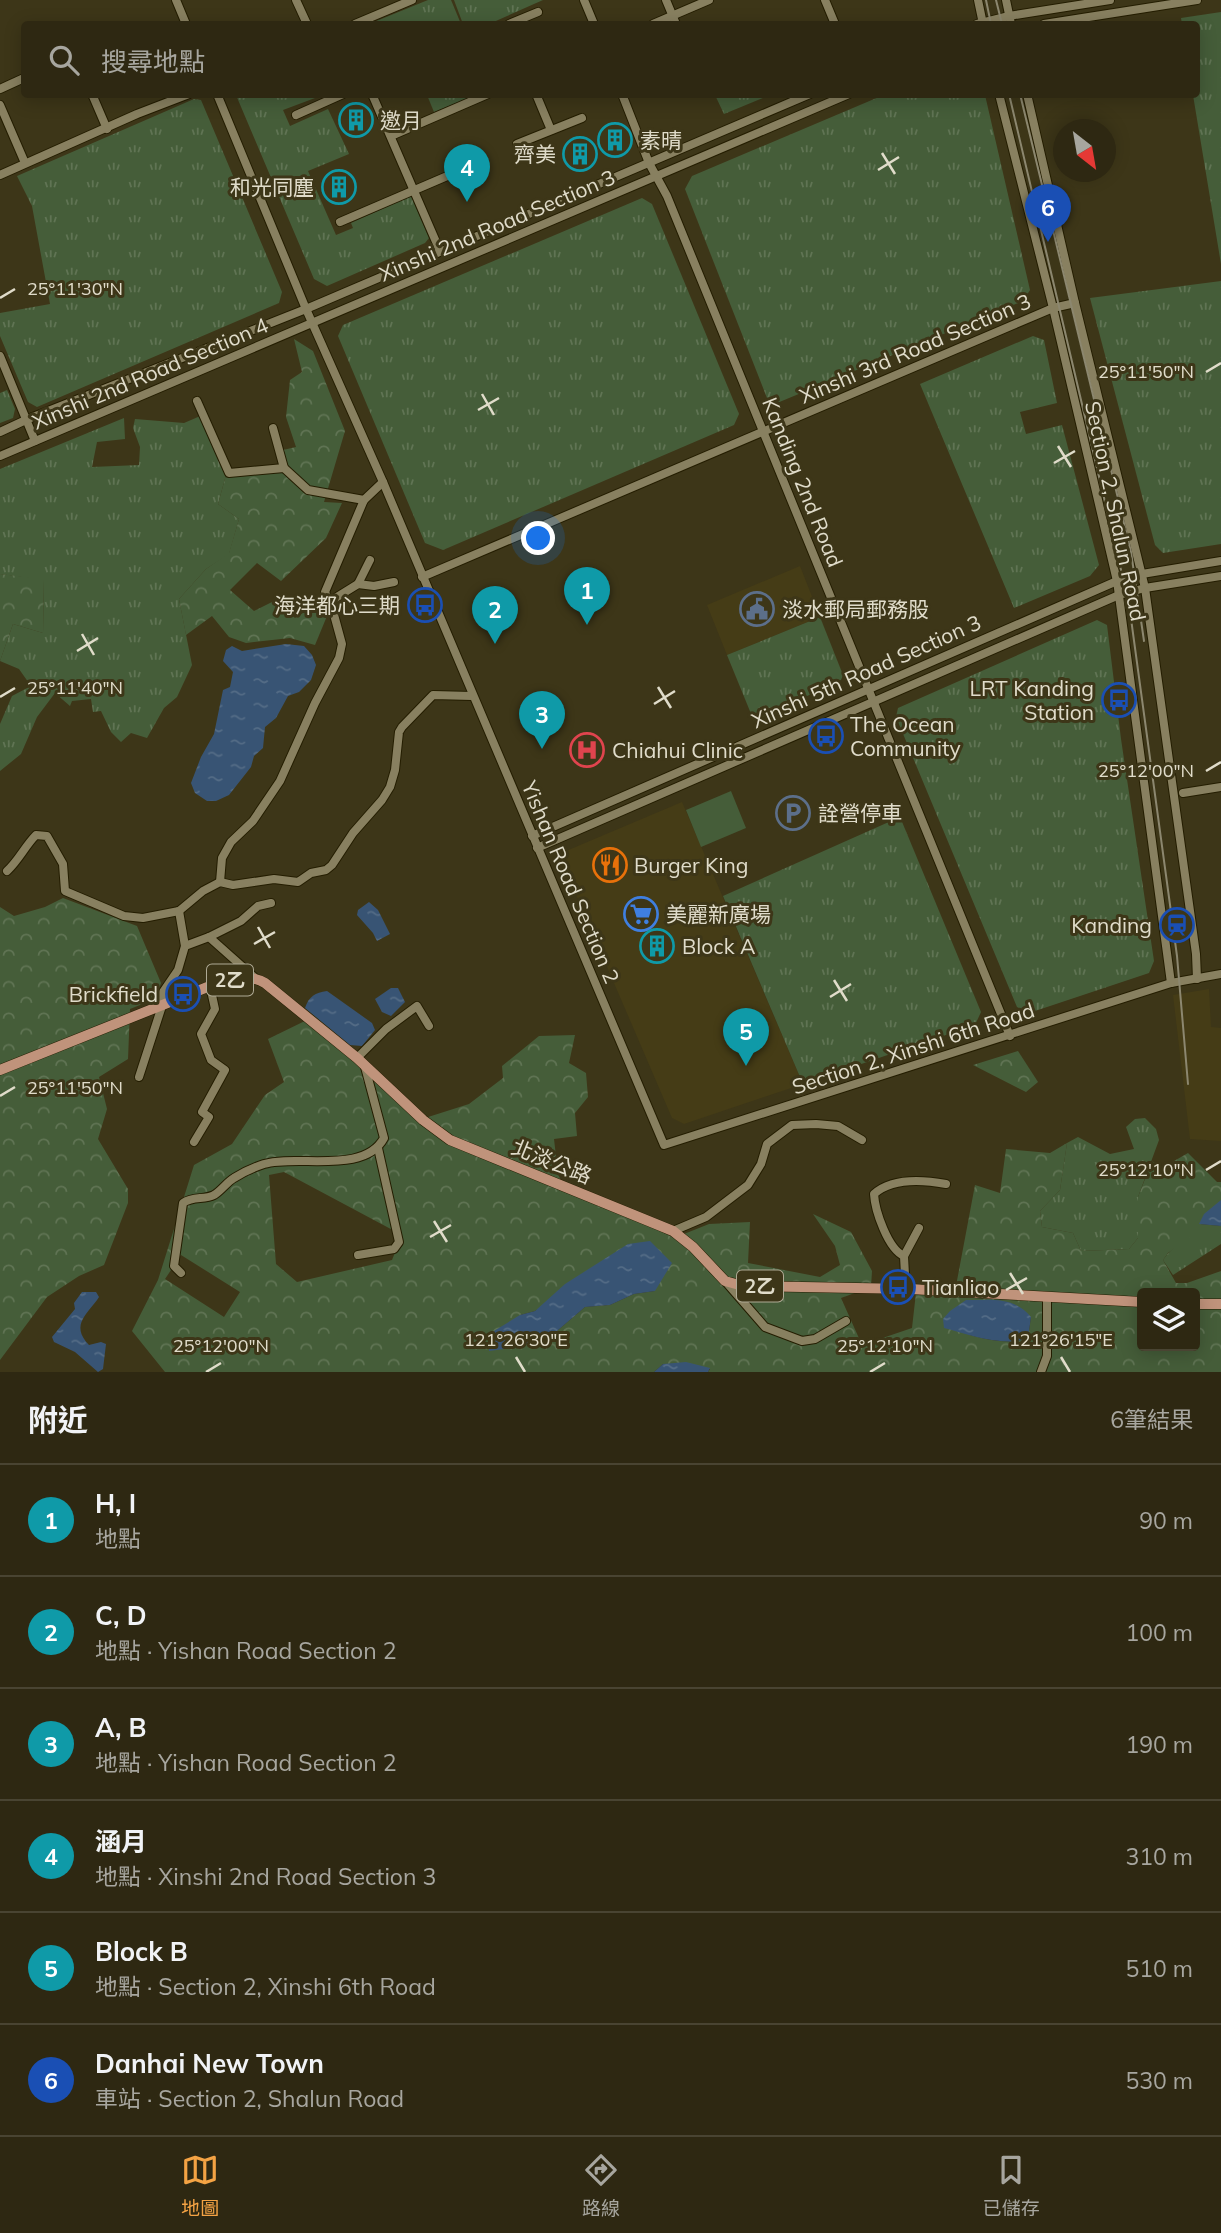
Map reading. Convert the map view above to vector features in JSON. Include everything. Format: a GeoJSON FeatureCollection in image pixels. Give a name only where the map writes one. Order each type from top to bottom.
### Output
{"type":"FeatureCollection","features":[{"type":"Feature","properties":{"kind":"main road","name":"2乙"},"geometry":{"type":"LineString","coordinates":[[0,1070],[210,986],[244,976],[254,977]]}},
{"type":"Feature","properties":{"kind":"main road","name":"北淡公路"},"geometry":{"type":"LineString","coordinates":[[254,977],[357,1058],[423,1120],[450,1140],[673,1231],[693,1247],[725,1281]]}},
{"type":"Feature","properties":{"kind":"main road","name":"2乙"},"geometry":{"type":"LineString","coordinates":[[725,1281],[743,1286],[910,1289],[1137,1302]]}},
{"type":"Feature","properties":{"kind":"main road"},"geometry":{"type":"LineString","coordinates":[[1200,1304],[1220,1305]]}},
{"type":"Feature","properties":{"kind":"street"},"geometry":{"type":"LineString","coordinates":[[176,0],[186,21]]}},
{"type":"Feature","properties":{"kind":"street"},"geometry":{"type":"LineString","coordinates":[[296,0],[306,21]]}},
{"type":"Feature","properties":{"kind":"street"},"geometry":{"type":"LineString","coordinates":[[362,21],[412,0]]}},
{"type":"Feature","properties":{"kind":"street"},"geometry":{"type":"LineString","coordinates":[[584,0],[593,21]]}},
{"type":"Feature","properties":{"kind":"street"},"geometry":{"type":"LineString","coordinates":[[666,0],[674,20],[709,0]]}},
{"type":"Feature","properties":{"kind":"street"},"geometry":{"type":"LineString","coordinates":[[825,0],[834,21]]}},
{"type":"Feature","properties":{"kind":"street"},"geometry":{"type":"LineString","coordinates":[[978,0],[981,21]]}},
{"type":"Feature","properties":{"kind":"street"},"geometry":{"type":"LineString","coordinates":[[1006,0],[1010,20],[1108,0]]}},
{"type":"Feature","properties":{"kind":"street"},"geometry":{"type":"LineString","coordinates":[[1063,21],[1197,0]]}},
{"type":"Feature","properties":{"kind":"street"},"geometry":{"type":"LineString","coordinates":[[516,21],[538,12]]}},
{"type":"Feature","properties":{"kind":"street"},"geometry":{"type":"LineString","coordinates":[[0,89],[21,79]]}},
{"type":"Feature","properties":{"kind":"street"},"geometry":{"type":"LineString","coordinates":[[94,98],[107,129]]}},
{"type":"Feature","properties":{"kind":"street"},"geometry":{"type":"LineString","coordinates":[[0,175],[179,98]]}},
{"type":"Feature","properties":{"kind":"street","name":"Yishan Road Section 2"},"geometry":{"type":"LineString","coordinates":[[219,98],[306,309],[383,482],[664,1145]]}},
{"type":"Feature","properties":{"kind":"street"},"geometry":{"type":"LineString","coordinates":[[296,115],[335,98]]}},
{"type":"Feature","properties":{"kind":"street"},"geometry":{"type":"LineString","coordinates":[[374,98],[440,251]]}},
{"type":"Feature","properties":{"kind":"street"},"geometry":{"type":"LineString","coordinates":[[391,136],[479,98]]}},
{"type":"Feature","properties":{"kind":"street"},"geometry":{"type":"LineString","coordinates":[[538,98],[551,130]]}},
{"type":"Feature","properties":{"kind":"street","name":"Kanding 2nd Road"},"geometry":{"type":"LineString","coordinates":[[624,98],[649,163],[667,196],[1010,1036]]}},
{"type":"Feature","properties":{"kind":"street","name":"Xinshi 2nd Road Section 3"},"geometry":{"type":"LineString","coordinates":[[306,309],[801,98]]}},
{"type":"Feature","properties":{"kind":"street","name":"Xinshi 2nd Road Section 3"},"geometry":{"type":"LineString","coordinates":[[313,323],[839,98]]}},
{"type":"Feature","properties":{"kind":"street","name":"Section 2, Shalun Road"},"geometry":{"type":"LineString","coordinates":[[1000,98],[1117,580],[1171,983]]}},
{"type":"Feature","properties":{"kind":"street","name":"Section 2, Shalun Road"},"geometry":{"type":"LineString","coordinates":[[1028,98],[1145,588],[1196,954],[1197,979]]}},
{"type":"Feature","properties":{"kind":"street"},"geometry":{"type":"LineString","coordinates":[[0,105],[25,163]]}},
{"type":"Feature","properties":{"kind":"street"},"geometry":{"type":"LineString","coordinates":[[517,144],[582,118]]}},
{"type":"Feature","properties":{"kind":"street"},"geometry":{"type":"LineString","coordinates":[[340,222],[459,171]]}},
{"type":"Feature","properties":{"kind":"street","name":"Xinshi 3rd Road Section 3"},"geometry":{"type":"LineString","coordinates":[[422,577],[1053,308],[1075,303]]}},
{"type":"Feature","properties":{"kind":"street","name":"Xinshi 2nd Road Section 4"},"geometry":{"type":"LineString","coordinates":[[0,432],[306,309]]}},
{"type":"Feature","properties":{"kind":"street","name":"Xinshi 2nd Road Section 4"},"geometry":{"type":"LineString","coordinates":[[0,456],[313,323]]}},
{"type":"Feature","properties":{"kind":"street"},"geometry":{"type":"LineString","coordinates":[[0,356],[35,441]]}},
{"type":"Feature","properties":{"kind":"street"},"geometry":{"type":"LineString","coordinates":[[197,401],[229,473],[284,468]]}},
{"type":"Feature","properties":{"kind":"street"},"geometry":{"type":"LineString","coordinates":[[273,428],[284,468],[309,489],[364,499]]}},
{"type":"Feature","properties":{"kind":"street"},"geometry":{"type":"LineString","coordinates":[[220,882],[222,858],[230,842],[253,821],[280,781],[315,703],[339,658],[342,644],[325,592],[364,499],[383,482]]}},
{"type":"Feature","properties":{"kind":"street"},"geometry":{"type":"LineString","coordinates":[[330,602],[358,584],[370,560]]}},
{"type":"Feature","properties":{"kind":"street","name":"Xinshi 5th Road Section 3"},"geometry":{"type":"LineString","coordinates":[[532,836],[1117,580],[1221,561]]}},
{"type":"Feature","properties":{"kind":"street","name":"Xinshi 5th Road Section 3"},"geometry":{"type":"LineString","coordinates":[[537,848],[1119,595],[1145,588],[1221,576]]}},
{"type":"Feature","properties":{"kind":"street"},"geometry":{"type":"LineString","coordinates":[[358,584],[374,586],[394,582]]}},
{"type":"Feature","properties":{"kind":"street"},"geometry":{"type":"LineString","coordinates":[[7,871],[36,835],[47,836],[63,864],[65,891],[124,916],[143,918],[179,911],[203,891],[220,882],[233,885],[274,880],[298,882],[311,873],[326,870],[332,865],[353,833],[382,800],[395,770],[399,732],[402,727],[433,695],[472,696]]}},
{"type":"Feature","properties":{"kind":"street"},"geometry":{"type":"LineString","coordinates":[[1183,793],[1221,787]]}},
{"type":"Feature","properties":{"kind":"street"},"geometry":{"type":"LineString","coordinates":[[185,946],[241,921],[258,906],[271,904]]}},
{"type":"Feature","properties":{"kind":"street"},"geometry":{"type":"LineString","coordinates":[[139,1076],[162,1006],[163,992],[178,970],[185,946],[179,911]]}},
{"type":"Feature","properties":{"kind":"street"},"geometry":{"type":"LineString","coordinates":[[209,937],[254,977]]}},
{"type":"Feature","properties":{"kind":"street","name":"Section 2, Xinshi 6th Road"},"geometry":{"type":"LineString","coordinates":[[664,1145],[1171,983],[1221,974]]}},
{"type":"Feature","properties":{"kind":"street"},"geometry":{"type":"LineString","coordinates":[[194,1142],[209,1117],[202,1112],[225,1070],[211,1060],[201,1034],[215,1009],[210,986]]}},
{"type":"Feature","properties":{"kind":"street"},"geometry":{"type":"LineString","coordinates":[[357,1058],[386,1029],[416,1006],[429,1026]]}},
{"type":"Feature","properties":{"kind":"street"},"geometry":{"type":"LineString","coordinates":[[181,1273],[174,1266],[183,1202],[213,1196],[234,1178],[265,1164],[333,1161],[368,1154],[378,1149],[384,1138],[365,1066]]}},
{"type":"Feature","properties":{"kind":"street"},"geometry":{"type":"LineString","coordinates":[[673,1231],[706,1217],[748,1185],[761,1164],[767,1144],[792,1125],[838,1126],[862,1140]]}},
{"type":"Feature","properties":{"kind":"street"},"geometry":{"type":"LineString","coordinates":[[358,1255],[394,1250],[398,1242],[378,1149]]}},
{"type":"Feature","properties":{"kind":"street"},"geometry":{"type":"LineString","coordinates":[[904,1256],[897,1253],[879,1218],[874,1194],[900,1182],[930,1181],[946,1184]]}},
{"type":"Feature","properties":{"kind":"street"},"geometry":{"type":"LineString","coordinates":[[910,1289],[905,1275],[904,1256],[919,1228]]}},
{"type":"Feature","properties":{"kind":"street"},"geometry":{"type":"LineString","coordinates":[[725,1281],[765,1327],[802,1341],[815,1339],[846,1321]]}},
{"type":"Feature","properties":{"kind":"street"},"geometry":{"type":"LineString","coordinates":[[1041,1372],[1046,1356],[1047,1298]]}},
{"type":"Feature","properties":{"kind":"shaded area"},"geometry":{"type":"Polygon","coordinates":[[[800,566],[820,617],[727,655],[707,605],[800,566]]]}},
{"type":"Feature","properties":{"kind":"shaded area"},"geometry":{"type":"Polygon","coordinates":[[[682,802],[803,1084],[684,1124],[672,1118],[562,862],[566,851],[682,802]]]}},
{"type":"Feature","properties":{"kind":"shaded area"},"geometry":{"type":"Polygon","coordinates":[[[1209,989],[1211,1027],[1221,1028],[1221,1141],[1190,1139],[1173,995],[1209,989]]]}},
{"type":"Feature","properties":{"kind":"green space"},"geometry":{"type":"Polygon","coordinates":[[[428,0],[451,0],[460,21],[376,21],[428,0]]]}},
{"type":"Feature","properties":{"kind":"green space"},"geometry":{"type":"Polygon","coordinates":[[[454,0],[543,0],[496,21],[462,21],[454,0]]]}},
{"type":"Feature","properties":{"kind":"green space"},"geometry":{"type":"Polygon","coordinates":[[[1221,12],[1221,264],[1193,98],[1200,98],[1200,21],[1182,21],[1181,18],[1221,12]]]}},
{"type":"Feature","properties":{"kind":"green space"},"geometry":{"type":"Polygon","coordinates":[[[237,98],[315,98],[283,110],[290,126],[328,109],[349,154],[308,171],[336,235],[353,228],[351,223],[411,196],[429,238],[425,243],[327,286],[314,279],[237,98]]]}},
{"type":"Feature","properties":{"kind":"green space"},"geometry":{"type":"Polygon","coordinates":[[[428,98],[469,98],[434,112],[428,98]]]}},
{"type":"Feature","properties":{"kind":"green space"},"geometry":{"type":"Polygon","coordinates":[[[716,98],[763,98],[724,114],[716,98]]]}},
{"type":"Feature","properties":{"kind":"green space"},"geometry":{"type":"Polygon","coordinates":[[[877,98],[986,98],[1030,290],[1023,301],[777,403],[767,398],[685,189],[692,176],[877,98]]]}},
{"type":"Feature","properties":{"kind":"green space"},"geometry":{"type":"Polygon","coordinates":[[[194,99],[201,100],[282,292],[279,303],[37,407],[28,402],[0,336],[0,313],[50,304],[32,206],[17,176],[194,99]]]}},
{"type":"Feature","properties":{"kind":"green space"},"geometry":{"type":"Polygon","coordinates":[[[642,198],[652,204],[739,414],[734,425],[443,550],[425,543],[338,336],[343,325],[642,198]]]}},
{"type":"Feature","properties":{"kind":"green space"},"geometry":{"type":"Polygon","coordinates":[[[1221,281],[1221,544],[1163,553],[1155,545],[1090,298],[1221,281]]]}},
{"type":"Feature","properties":{"kind":"green space"},"geometry":{"type":"Polygon","coordinates":[[[1033,336],[1044,340],[1057,403],[1020,412],[1026,434],[1062,425],[1099,565],[1090,576],[1014,608],[920,384],[1033,336]]]}},
{"type":"Feature","properties":{"kind":"green space"},"geometry":{"type":"Polygon","coordinates":[[[294,339],[313,351],[345,431],[324,502],[342,503],[326,538],[281,581],[257,563],[230,590],[254,611],[274,601],[295,618],[319,603],[327,616],[315,645],[290,638],[246,643],[229,637],[212,616],[186,635],[179,599],[206,569],[229,553],[239,519],[218,504],[226,475],[280,469],[283,450],[296,447],[286,417],[290,380],[302,372],[294,339]]]}},
{"type":"Feature","properties":{"kind":"green space"},"geometry":{"type":"Polygon","coordinates":[[[7,390],[15,409],[13,418],[0,423],[0,393],[7,390]]]}},
{"type":"Feature","properties":{"kind":"green space"},"geometry":{"type":"Polygon","coordinates":[[[205,414],[226,475],[218,504],[239,519],[229,554],[206,569],[179,599],[192,665],[177,697],[164,708],[147,738],[131,733],[121,742],[111,732],[101,711],[93,712],[91,699],[72,701],[70,706],[55,693],[37,717],[21,754],[0,771],[0,724],[12,696],[31,686],[19,669],[0,661],[13,624],[43,633],[44,580],[0,574],[0,469],[124,418],[125,439],[97,442],[92,467],[139,465],[140,447],[133,428],[135,419],[184,423],[205,414]]]}},
{"type":"Feature","properties":{"kind":"green space"},"geometry":{"type":"Polygon","coordinates":[[[0,574],[44,579],[43,633],[13,624],[0,661],[0,574]]]}},
{"type":"Feature","properties":{"kind":"green space"},"geometry":{"type":"Polygon","coordinates":[[[820,617],[843,675],[841,680],[754,721],[727,655],[820,617]]]}},
{"type":"Feature","properties":{"kind":"green space"},"geometry":{"type":"Polygon","coordinates":[[[1097,620],[1107,625],[1154,961],[1149,973],[1029,1013],[1017,1007],[896,717],[898,708],[1097,620]]]}},
{"type":"Feature","properties":{"kind":"green space"},"geometry":{"type":"Polygon","coordinates":[[[731,791],[746,828],[701,847],[686,810],[731,791]]]}},
{"type":"Feature","properties":{"kind":"green space"},"geometry":{"type":"Polygon","coordinates":[[[900,817],[981,1012],[975,1025],[803,1084],[723,896],[900,817]]]}},
{"type":"Feature","properties":{"kind":"green space"},"geometry":{"type":"Polygon","coordinates":[[[63,898],[137,926],[161,983],[155,999],[130,1009],[128,1059],[99,1077],[107,1109],[98,1139],[128,1189],[128,1203],[104,1265],[79,1276],[47,1297],[0,1360],[0,907],[14,916],[45,907],[63,898]]]}},
{"type":"Feature","properties":{"kind":"green space"},"geometry":{"type":"Polygon","coordinates":[[[311,1018],[425,1118],[469,1104],[503,1078],[502,1066],[539,1036],[575,1035],[569,1063],[586,1073],[588,1097],[575,1113],[577,1136],[554,1139],[558,1174],[565,1190],[610,1207],[674,1238],[709,1224],[750,1222],[748,1263],[820,1277],[840,1265],[835,1246],[813,1214],[851,1232],[872,1271],[871,1287],[841,1298],[862,1345],[912,1328],[917,1284],[956,1286],[975,1185],[1000,1193],[1006,1149],[1050,1153],[1067,1143],[1060,1190],[1040,1211],[1042,1227],[1073,1233],[1081,1251],[1129,1249],[1138,1238],[1138,1197],[1152,1161],[1162,1168],[1188,1153],[1217,1182],[1221,1182],[1221,1202],[1190,1237],[1163,1260],[1176,1283],[1187,1283],[1221,1271],[1221,1372],[708,1372],[710,1369],[663,1364],[654,1372],[165,1372],[132,1331],[158,1280],[194,1165],[232,1144],[265,1095],[284,1082],[268,1039],[311,1018]],[[284,1172],[269,1175],[276,1264],[297,1282],[392,1260],[402,1235],[284,1172]],[[628,1245],[535,1311],[520,1315],[520,1347],[557,1331],[585,1307],[610,1305],[634,1294],[655,1291],[628,1245]],[[181,1255],[165,1279],[224,1317],[240,1292],[181,1255]],[[1031,1317],[970,1335],[992,1340],[1022,1340],[1028,1338],[1031,1317]]]}},
{"type":"Feature","properties":{"kind":"green space"},"geometry":{"type":"Polygon","coordinates":[[[1018,1051],[1038,1082],[1026,1092],[973,1065],[1018,1051]]]}},
{"type":"Feature","properties":{"kind":"green space"},"geometry":{"type":"Polygon","coordinates":[[[1145,1118],[1156,1129],[1159,1140],[1138,1197],[1138,1238],[1129,1249],[1081,1251],[1073,1233],[1042,1227],[1040,1211],[1060,1190],[1067,1143],[1078,1137],[1110,1154],[1134,1149],[1126,1127],[1135,1119],[1145,1118]]]}},
{"type":"Feature","properties":{"kind":"green space"},"geometry":{"type":"Polygon","coordinates":[[[1199,1224],[1221,1226],[1221,1244],[1173,1275],[1163,1260],[1199,1224]]]}},
{"type":"Feature","properties":{"kind":"water"},"geometry":{"type":"Polygon","coordinates":[[[286,644],[304,646],[312,655],[316,665],[311,680],[299,692],[288,696],[276,718],[265,727],[263,748],[254,756],[251,767],[229,795],[216,801],[207,801],[195,793],[191,783],[214,734],[223,690],[230,687],[233,672],[223,661],[226,650],[232,646],[242,651],[286,644]]]}},
{"type":"Feature","properties":{"kind":"water"},"geometry":{"type":"Polygon","coordinates":[[[369,902],[378,910],[390,934],[377,941],[357,915],[358,910],[369,902]]]}},
{"type":"Feature","properties":{"kind":"water"},"geometry":{"type":"Polygon","coordinates":[[[391,988],[398,988],[405,1002],[391,1016],[382,1012],[375,999],[391,988]]]}},
{"type":"Feature","properties":{"kind":"water"},"geometry":{"type":"Polygon","coordinates":[[[327,991],[372,1023],[375,1030],[362,1046],[350,1045],[305,1008],[313,996],[327,991]]]}},
{"type":"Feature","properties":{"kind":"water"},"geometry":{"type":"Polygon","coordinates":[[[1221,1200],[1221,1226],[1199,1224],[1204,1214],[1221,1200]]]}},
{"type":"Feature","properties":{"kind":"water"},"geometry":{"type":"Polygon","coordinates":[[[650,1241],[672,1263],[655,1291],[634,1294],[610,1305],[585,1307],[557,1331],[520,1347],[489,1351],[489,1334],[520,1315],[535,1311],[565,1284],[628,1244],[650,1241]]]}},
{"type":"Feature","properties":{"kind":"water"},"geometry":{"type":"Polygon","coordinates":[[[82,1292],[96,1292],[99,1297],[81,1325],[83,1338],[89,1345],[101,1342],[106,1344],[103,1369],[98,1372],[75,1352],[54,1342],[52,1337],[75,1309],[74,1303],[82,1292]]]}},
{"type":"Feature","properties":{"kind":"water"},"geometry":{"type":"Polygon","coordinates":[[[966,1300],[993,1300],[1017,1305],[1031,1317],[1028,1338],[1019,1341],[997,1341],[944,1328],[943,1319],[966,1300]]]}},
{"type":"Feature","properties":{"kind":"water"},"geometry":{"type":"Polygon","coordinates":[[[686,1362],[710,1368],[708,1372],[654,1372],[663,1364],[686,1362]]]}},
{"type":"Feature","properties":{"kind":"tram line"},"geometry":{"type":"LineString","coordinates":[[986,0],[990,21]]}},
{"type":"Feature","properties":{"kind":"tram line"},"geometry":{"type":"LineString","coordinates":[[996,0],[1001,21]]}},
{"type":"Feature","properties":{"kind":"tram line"},"geometry":{"type":"LineString","coordinates":[[1010,98],[1129,604],[1177,956],[1188,1084]]}},
{"type":"Feature","properties":{"kind":"tram line"},"geometry":{"type":"LineString","coordinates":[[1021,98],[1131,552],[1144,641]]}},
{"type":"Feature","properties":{"kind":"place","name":"邀月"},"geometry":{"type":"Point","coordinates":[356,120]}},
{"type":"Feature","properties":{"kind":"place","name":"素晴"},"geometry":{"type":"Point","coordinates":[615,140]}},
{"type":"Feature","properties":{"kind":"place","name":"齊美"},"geometry":{"type":"Point","coordinates":[580,154]}},
{"type":"Feature","properties":{"kind":"place","name":"和光同塵"},"geometry":{"type":"Point","coordinates":[339,187]}},
{"type":"Feature","properties":{"kind":"place","name":"涵月"},"geometry":{"type":"Point","coordinates":[467,202]}},
{"type":"Feature","properties":{"kind":"place","name":"Danhai New Town"},"geometry":{"type":"Point","coordinates":[1048,242]}},
{"type":"Feature","properties":{"kind":"place","name":"海洋都心三期"},"geometry":{"type":"Point","coordinates":[425,605]}},
{"type":"Feature","properties":{"kind":"place","name":"淡水郵局郵務股"},"geometry":{"type":"Point","coordinates":[757,609]}},
{"type":"Feature","properties":{"kind":"place","name":"H, I"},"geometry":{"type":"Point","coordinates":[587,625]}},
{"type":"Feature","properties":{"kind":"place","name":"C, D"},"geometry":{"type":"Point","coordinates":[495,644]}},
{"type":"Feature","properties":{"kind":"place","name":"LRT Kanding Station"},"geometry":{"type":"Point","coordinates":[1119,700]}},
{"type":"Feature","properties":{"kind":"place","name":"The Ocean Community"},"geometry":{"type":"Point","coordinates":[826,736]}},
{"type":"Feature","properties":{"kind":"place","name":"A, B"},"geometry":{"type":"Point","coordinates":[542,749]}},
{"type":"Feature","properties":{"kind":"place","name":"Chiahui Clinic"},"geometry":{"type":"Point","coordinates":[587,750]}},
{"type":"Feature","properties":{"kind":"place","name":"詮營停車"},"geometry":{"type":"Point","coordinates":[793,813]}},
{"type":"Feature","properties":{"kind":"place","name":"Burger King"},"geometry":{"type":"Point","coordinates":[610,865]}},
{"type":"Feature","properties":{"kind":"place","name":"美麗新廣場"},"geometry":{"type":"Point","coordinates":[641,914]}},
{"type":"Feature","properties":{"kind":"place","name":"Kanding"},"geometry":{"type":"Point","coordinates":[1177,925]}},
{"type":"Feature","properties":{"kind":"place","name":"Block A"},"geometry":{"type":"Point","coordinates":[657,946]}},
{"type":"Feature","properties":{"kind":"place","name":"Brickfield"},"geometry":{"type":"Point","coordinates":[183,994]}},
{"type":"Feature","properties":{"kind":"place","name":"Block B"},"geometry":{"type":"Point","coordinates":[746,1066]}},
{"type":"Feature","properties":{"kind":"place","name":"Tianliao"},"geometry":{"type":"Point","coordinates":[898,1287]}}]}
